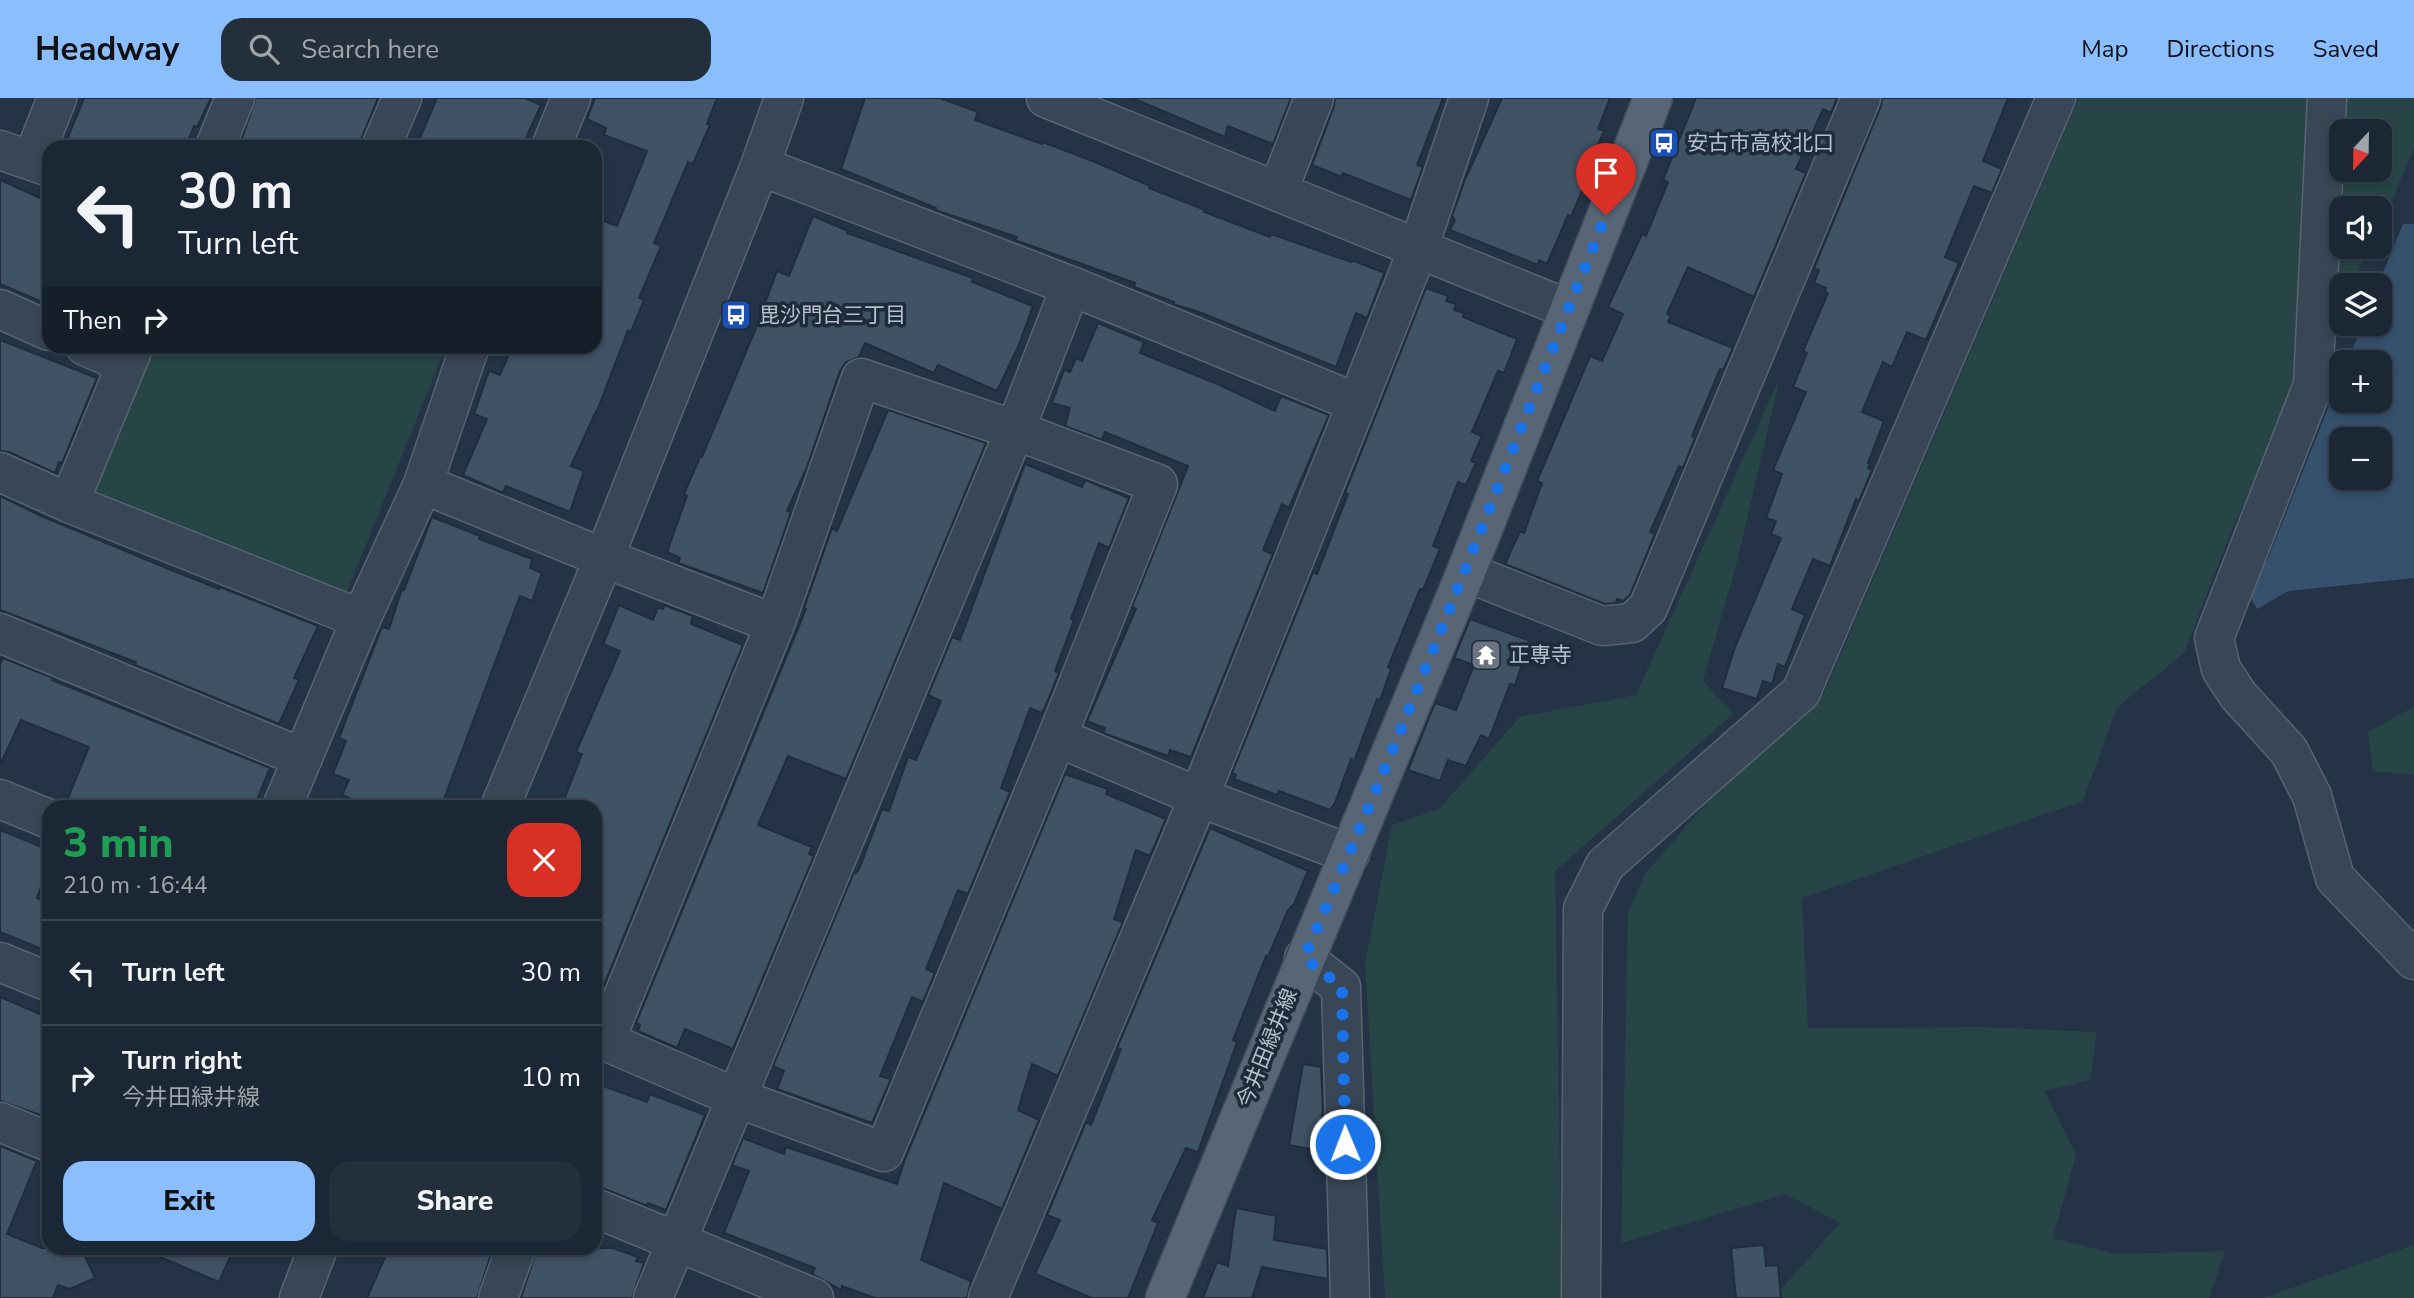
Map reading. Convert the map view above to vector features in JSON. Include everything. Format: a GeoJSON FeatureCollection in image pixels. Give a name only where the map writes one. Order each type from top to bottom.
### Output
{"type":"FeatureCollection","features":[{"type":"Feature","properties":{"kind":"main road","name":"今井田緑井線"},"geometry":{"type":"LineString","coordinates":[[1165,1298],[1466,572],[1653,98]]}},
{"type":"Feature","properties":{"kind":"street"},"geometry":{"type":"LineString","coordinates":[[27,159],[57,98]]}},
{"type":"Feature","properties":{"kind":"street"},"geometry":{"type":"LineString","coordinates":[[218,140],[235,98]]}},
{"type":"Feature","properties":{"kind":"street"},"geometry":{"type":"LineString","coordinates":[[384,140],[402,98]]}},
{"type":"Feature","properties":{"kind":"street"},"geometry":{"type":"LineString","coordinates":[[554,140],[571,98]]}},
{"type":"Feature","properties":{"kind":"street"},"geometry":{"type":"LineString","coordinates":[[503,800],[604,558],[760,166],[784,98]]}},
{"type":"Feature","properties":{"kind":"street"},"geometry":{"type":"LineString","coordinates":[[1045,98],[1568,309]]}},
{"type":"Feature","properties":{"kind":"street"},"geometry":{"type":"LineString","coordinates":[[1278,191],[1314,98]]}},
{"type":"Feature","properties":{"kind":"street"},"geometry":{"type":"LineString","coordinates":[[988,1298],[1199,797],[1357,403],[1418,249],[1468,98]]}},
{"type":"Feature","properties":{"kind":"street"},"geometry":{"type":"LineString","coordinates":[[1466,572],[1602,626],[1632,623],[1648,608],[1861,98]]}},
{"type":"Feature","properties":{"kind":"street"},"geometry":{"type":"LineString","coordinates":[[1581,1298],[1583,909],[1605,865],[1801,692],[2056,98]]}},
{"type":"Feature","properties":{"kind":"street"},"geometry":{"type":"LineString","coordinates":[[2327,98],[2313,385],[2214,638],[2221,669],[2238,695],[2289,751],[2312,796],[2335,878],[2414,960]]}},
{"type":"Feature","properties":{"kind":"street"},"geometry":{"type":"LineString","coordinates":[[760,166],[1071,286],[1357,403]]}},
{"type":"Feature","properties":{"kind":"street"},"geometry":{"type":"LineString","coordinates":[[653,1298],[1015,430],[1071,286]]}},
{"type":"Feature","properties":{"kind":"street"},"geometry":{"type":"LineString","coordinates":[[0,309],[42,328]]}},
{"type":"Feature","properties":{"kind":"street"},"geometry":{"type":"LineString","coordinates":[[285,800],[361,619],[423,484],[467,354]]}},
{"type":"Feature","properties":{"kind":"street"},"geometry":{"type":"LineString","coordinates":[[69,503],[130,355]]}},
{"type":"Feature","properties":{"kind":"street"},"geometry":{"type":"LineString","coordinates":[[861,377],[1015,430],[1158,484],[1058,737],[884,1152],[737,1098],[605,1041],[775,624],[861,377]]}},
{"type":"Feature","properties":{"kind":"street"},"geometry":{"type":"LineString","coordinates":[[0,472],[69,503],[361,619]]}},
{"type":"Feature","properties":{"kind":"street"},"geometry":{"type":"LineString","coordinates":[[423,484],[775,624]]}},
{"type":"Feature","properties":{"kind":"street"},"geometry":{"type":"LineString","coordinates":[[0,633],[303,758]]}},
{"type":"Feature","properties":{"kind":"street"},"geometry":{"type":"LineString","coordinates":[[1058,737],[1199,797],[1350,854]]}},
{"type":"Feature","properties":{"kind":"street"},"geometry":{"type":"LineString","coordinates":[[0,799],[42,816]]}},
{"type":"Feature","properties":{"kind":"street"},"geometry":{"type":"LineString","coordinates":[[1304,958],[1342,987],[1350,1298]]}},
{"type":"Feature","properties":{"kind":"street"},"geometry":{"type":"LineString","coordinates":[[0,962],[42,979]]}},
{"type":"Feature","properties":{"kind":"street"},"geometry":{"type":"LineString","coordinates":[[0,1122],[42,1139]]}},
{"type":"Feature","properties":{"kind":"street"},"geometry":{"type":"LineString","coordinates":[[602,1211],[814,1298]]}},
{"type":"Feature","properties":{"kind":"street"},"geometry":{"type":"LineString","coordinates":[[299,1298],[313,1255]]}},
{"type":"Feature","properties":{"kind":"street"},"geometry":{"type":"LineString","coordinates":[[498,1298],[513,1255]]}},
{"type":"Feature","properties":{"kind":"green space"},"geometry":{"type":"Polygon","coordinates":[[[2079,98],[2414,98],[2414,149],[2392,199],[2392,196],[2329,196],[2329,259],[2364,259],[2357,273],[2329,273],[2329,330],[2235,522],[2184,653],[2117,707],[2083,801],[1802,898],[1808,1028],[1983,1027],[2097,1032],[2090,1080],[2044,1091],[2076,1155],[2053,1238],[2116,1254],[2225,1251],[2209,1298],[1773,1298],[1840,1223],[1786,1194],[1621,1243],[1628,913],[1644,875],[1712,797],[1824,694],[2079,98]]]}},
{"type":"Feature","properties":{"kind":"green space"},"geometry":{"type":"Polygon","coordinates":[[[147,354],[443,354],[345,597],[90,492],[147,354]]]}},
{"type":"Feature","properties":{"kind":"green space"},"geometry":{"type":"Polygon","coordinates":[[[1780,377],[1737,562],[1703,681],[1733,714],[1555,871],[1562,1298],[1385,1298],[1365,964],[1392,825],[1439,809],[1520,717],[1636,695],[1780,377]]]}},
{"type":"Feature","properties":{"kind":"green space"},"geometry":{"type":"Polygon","coordinates":[[[2414,707],[2414,775],[2373,771],[2368,732],[2414,707]]]}},
{"type":"Feature","properties":{"kind":"green space"},"geometry":{"type":"Polygon","coordinates":[[[2414,1245],[2414,1298],[2263,1298],[2414,1245]]]}},
{"type":"Feature","properties":{"kind":"water"},"geometry":{"type":"Polygon","coordinates":[[[2403,224],[2414,224],[2414,578],[2288,591],[2257,609],[2243,585],[2267,561],[2329,406],[2329,413],[2392,413],[2392,350],[2352,350],[2358,336],[2392,336],[2392,273],[2383,273],[2389,259],[2392,259],[2392,251],[2403,224]]]}},
{"type":"Feature","properties":{"kind":"building"},"geometry":{"type":"Polygon","coordinates":[[[84,98],[211,98],[189,140],[67,140],[84,98]]]}},
{"type":"Feature","properties":{"kind":"building"},"geometry":{"type":"Polygon","coordinates":[[[256,98],[378,98],[361,140],[241,140],[256,98]]]}},
{"type":"Feature","properties":{"kind":"building"},"geometry":{"type":"Polygon","coordinates":[[[437,98],[525,98],[541,105],[525,140],[419,140],[437,98]]]}},
{"type":"Feature","properties":{"kind":"building"},"geometry":{"type":"Polygon","coordinates":[[[595,98],[717,98],[707,124],[710,125],[693,164],[688,162],[654,243],[661,246],[639,298],[644,300],[631,332],[628,330],[597,411],[571,466],[584,471],[570,512],[506,486],[503,493],[463,475],[487,419],[474,414],[489,371],[500,375],[509,354],[602,354],[602,221],[617,226],[647,151],[604,135],[606,128],[587,119],[595,98]]]}},
{"type":"Feature","properties":{"kind":"building"},"geometry":{"type":"Polygon","coordinates":[[[865,98],[940,98],[978,112],[975,120],[1095,162],[1150,186],[1149,188],[1205,210],[1204,212],[1270,237],[1271,234],[1385,273],[1367,318],[1356,313],[1336,367],[1173,304],[1174,302],[1134,287],[1135,283],[1015,240],[1017,237],[935,210],[936,208],[841,169],[865,98]]]}},
{"type":"Feature","properties":{"kind":"building"},"geometry":{"type":"Polygon","coordinates":[[[1132,98],[1291,98],[1273,144],[1228,126],[1225,137],[1132,98]]]}},
{"type":"Feature","properties":{"kind":"building"},"geometry":{"type":"Polygon","coordinates":[[[1335,98],[1443,98],[1417,165],[1423,167],[1411,200],[1343,173],[1342,177],[1312,165],[1335,98]]]}},
{"type":"Feature","properties":{"kind":"building"},"geometry":{"type":"Polygon","coordinates":[[[1502,98],[1610,98],[1598,129],[1604,131],[1584,178],[1587,179],[1547,264],[1539,260],[1538,265],[1450,230],[1464,182],[1502,98]]]}},
{"type":"Feature","properties":{"kind":"building"},"geometry":{"type":"Polygon","coordinates":[[[1696,98],[1837,98],[1831,113],[1823,109],[1796,169],[1806,173],[1754,297],[1688,267],[1667,314],[1671,316],[1668,322],[1733,348],[1723,370],[1720,369],[1692,436],[1695,438],[1683,468],[1679,466],[1650,532],[1655,534],[1630,595],[1623,601],[1617,599],[1616,603],[1605,604],[1505,564],[1520,531],[1524,533],[1542,483],[1537,481],[1590,356],[1602,361],[1623,314],[1608,307],[1642,234],[1646,236],[1668,182],[1663,180],[1696,98]]]}},
{"type":"Feature","properties":{"kind":"building"},"geometry":{"type":"Polygon","coordinates":[[[1882,98],[2008,98],[1983,161],[2002,169],[1992,193],[1974,186],[1945,257],[1959,263],[1926,340],[1907,332],[1892,367],[1883,362],[1862,412],[1884,421],[1868,463],[1868,468],[1872,470],[1859,501],[1856,499],[1830,566],[1813,559],[1792,609],[1805,615],[1785,667],[1778,664],[1772,684],[1763,681],[1757,699],[1722,688],[1735,647],[1781,538],[1771,534],[1776,521],[1766,518],[1782,474],[1773,470],[1806,392],[1793,387],[1807,353],[1803,351],[1828,293],[1825,292],[1826,288],[1814,283],[1819,270],[1814,268],[1882,98]]]}},
{"type":"Feature","properties":{"kind":"building"},"geometry":{"type":"Polygon","coordinates":[[[0,180],[42,199],[42,302],[0,284],[0,180]]]}},
{"type":"Feature","properties":{"kind":"building"},"geometry":{"type":"Polygon","coordinates":[[[813,216],[848,231],[847,233],[973,278],[972,282],[1033,306],[1018,347],[997,391],[938,365],[934,373],[865,343],[859,357],[846,362],[840,371],[807,467],[787,511],[791,512],[763,593],[678,563],[680,558],[667,552],[687,496],[684,494],[756,328],[777,271],[789,276],[813,216]]]}},
{"type":"Feature","properties":{"kind":"building"},"geometry":{"type":"Polygon","coordinates":[[[1426,288],[1448,296],[1446,301],[1456,304],[1454,310],[1464,313],[1463,317],[1517,339],[1504,373],[1498,371],[1472,432],[1482,436],[1471,461],[1476,463],[1466,485],[1458,482],[1433,546],[1440,549],[1423,590],[1420,589],[1388,667],[1391,669],[1380,700],[1377,699],[1354,761],[1351,759],[1330,810],[1279,791],[1277,795],[1234,779],[1236,775],[1232,773],[1313,572],[1317,574],[1348,494],[1345,493],[1426,288]]]}},
{"type":"Feature","properties":{"kind":"building"},"geometry":{"type":"Polygon","coordinates":[[[1098,323],[1144,342],[1140,353],[1220,385],[1275,411],[1281,396],[1329,415],[1289,508],[1282,504],[1263,550],[1273,554],[1191,757],[1170,750],[1168,756],[1103,733],[1105,728],[1087,721],[1136,609],[1132,607],[1188,466],[1105,432],[1102,440],[1065,426],[1070,408],[1052,403],[1064,370],[1070,372],[1076,358],[1082,361],[1098,323]]]}},
{"type":"Feature","properties":{"kind":"building"},"geometry":{"type":"Polygon","coordinates":[[[0,340],[97,378],[62,463],[59,462],[55,473],[9,452],[0,451],[0,340]]]}},
{"type":"Feature","properties":{"kind":"building"},"geometry":{"type":"Polygon","coordinates":[[[888,410],[986,443],[846,779],[788,756],[758,825],[812,847],[809,854],[814,856],[733,1049],[685,1029],[677,1048],[638,1031],[640,1025],[636,1023],[806,609],[804,608],[832,528],[837,531],[888,410]]]}},
{"type":"Feature","properties":{"kind":"building"},"geometry":{"type":"Polygon","coordinates":[[[1025,464],[1082,487],[1085,480],[1129,498],[1109,548],[1099,543],[1071,619],[1074,620],[1055,671],[1059,673],[1046,705],[1042,713],[1030,708],[1001,788],[1010,792],[968,894],[958,890],[926,969],[935,973],[923,1002],[912,997],[880,1076],[891,1079],[872,1123],[777,1089],[784,1071],[773,1066],[854,872],[859,869],[882,809],[889,811],[908,757],[916,760],[941,701],[928,695],[952,637],[960,640],[1025,464]]]}},
{"type":"Feature","properties":{"kind":"building"},"geometry":{"type":"Polygon","coordinates":[[[0,496],[164,567],[318,626],[294,678],[299,680],[279,724],[135,665],[136,662],[0,610],[0,496]]]}},
{"type":"Feature","properties":{"kind":"building"},"geometry":{"type":"Polygon","coordinates":[[[432,517],[532,559],[530,568],[542,573],[532,601],[520,596],[444,800],[354,800],[342,795],[349,780],[333,774],[346,741],[339,738],[382,627],[389,629],[402,589],[404,590],[432,517]]]}},
{"type":"Feature","properties":{"kind":"building"},"geometry":{"type":"Polygon","coordinates":[[[619,605],[653,620],[658,607],[663,609],[664,605],[693,616],[691,624],[743,645],[602,990],[602,800],[564,800],[582,754],[576,752],[620,651],[603,644],[619,605]]]}},
{"type":"Feature","properties":{"kind":"building"},"geometry":{"type":"Polygon","coordinates":[[[1470,619],[1530,641],[1515,685],[1510,684],[1489,739],[1481,735],[1466,766],[1448,760],[1440,781],[1408,770],[1435,703],[1456,710],[1474,665],[1454,658],[1470,619]]]}},
{"type":"Feature","properties":{"kind":"building"},"geometry":{"type":"Polygon","coordinates":[[[3,658],[270,768],[257,800],[73,800],[68,798],[89,747],[21,720],[0,765],[0,664],[3,658]]]}},
{"type":"Feature","properties":{"kind":"building"},"geometry":{"type":"Polygon","coordinates":[[[1065,774],[1108,789],[1106,794],[1166,819],[1150,856],[1136,850],[1114,919],[1123,922],[1058,1076],[1032,1064],[1018,1110],[1039,1120],[1002,1209],[944,1183],[921,1260],[971,1281],[967,1298],[875,1298],[842,1286],[841,1290],[812,1274],[815,1268],[724,1233],[749,1171],[732,1165],[743,1138],[784,1154],[786,1147],[897,1184],[1065,774]]]}},
{"type":"Feature","properties":{"kind":"building"},"geometry":{"type":"Polygon","coordinates":[[[1210,828],[1308,871],[1268,957],[1266,956],[1233,1040],[1237,1042],[1198,1152],[1186,1148],[1152,1220],[1158,1223],[1128,1298],[1092,1298],[1035,1274],[1060,1220],[1047,1215],[1086,1122],[1091,1125],[1121,1049],[1117,1048],[1210,828]]]}},
{"type":"Feature","properties":{"kind":"building"},"geometry":{"type":"Polygon","coordinates":[[[0,830],[42,847],[42,885],[37,898],[42,900],[42,949],[0,932],[0,830]]]}},
{"type":"Feature","properties":{"kind":"building"},"geometry":{"type":"Polygon","coordinates":[[[0,997],[42,1015],[42,1116],[0,1101],[0,997]]]}},
{"type":"Feature","properties":{"kind":"building"},"geometry":{"type":"Polygon","coordinates":[[[1303,1064],[1321,1067],[1323,1110],[1316,1150],[1289,1145],[1303,1064]]]}},
{"type":"Feature","properties":{"kind":"building"},"geometry":{"type":"Polygon","coordinates":[[[602,1086],[647,1102],[650,1094],[705,1115],[666,1210],[648,1203],[647,1206],[602,1188],[602,1086]]]}},
{"type":"Feature","properties":{"kind":"building"},"geometry":{"type":"Polygon","coordinates":[[[0,1146],[37,1161],[7,1234],[42,1248],[42,1255],[84,1255],[95,1278],[70,1289],[58,1285],[53,1298],[0,1298],[0,1146]]]}},
{"type":"Feature","properties":{"kind":"building"},"geometry":{"type":"Polygon","coordinates":[[[1236,1208],[1276,1216],[1274,1240],[1327,1249],[1328,1279],[1262,1267],[1252,1298],[1203,1298],[1217,1262],[1228,1266],[1236,1208]]]}},
{"type":"Feature","properties":{"kind":"building"},"geometry":{"type":"Polygon","coordinates":[[[1764,1245],[1766,1266],[1778,1265],[1781,1298],[1736,1298],[1731,1248],[1764,1245]]]}},
{"type":"Feature","properties":{"kind":"building"},"geometry":{"type":"Polygon","coordinates":[[[602,1248],[613,1248],[638,1257],[636,1261],[644,1263],[632,1298],[521,1298],[535,1255],[602,1255],[602,1248]]]}},
{"type":"Feature","properties":{"kind":"building"},"geometry":{"type":"Polygon","coordinates":[[[155,1255],[231,1255],[219,1282],[155,1255]]]}},
{"type":"Feature","properties":{"kind":"building"},"geometry":{"type":"Polygon","coordinates":[[[386,1255],[491,1255],[477,1298],[367,1298],[386,1255]]]}},
{"type":"Feature","properties":{"kind":"place","name":"安古市高校北口"},"geometry":{"type":"Point","coordinates":[1664,143]}},
{"type":"Feature","properties":{"kind":"place","name":"毘沙門台三丁目"},"geometry":{"type":"Point","coordinates":[736,315]}},
{"type":"Feature","properties":{"kind":"place","name":"正専寺"},"geometry":{"type":"Point","coordinates":[1486,655]}},
{"type":"Feature","properties":{"kind":"route"},"geometry":{"type":"LineString","coordinates":[[1345,1144],[1342,987],[1304,958],[1350,854],[1466,572],[1606,215]]}}]}
